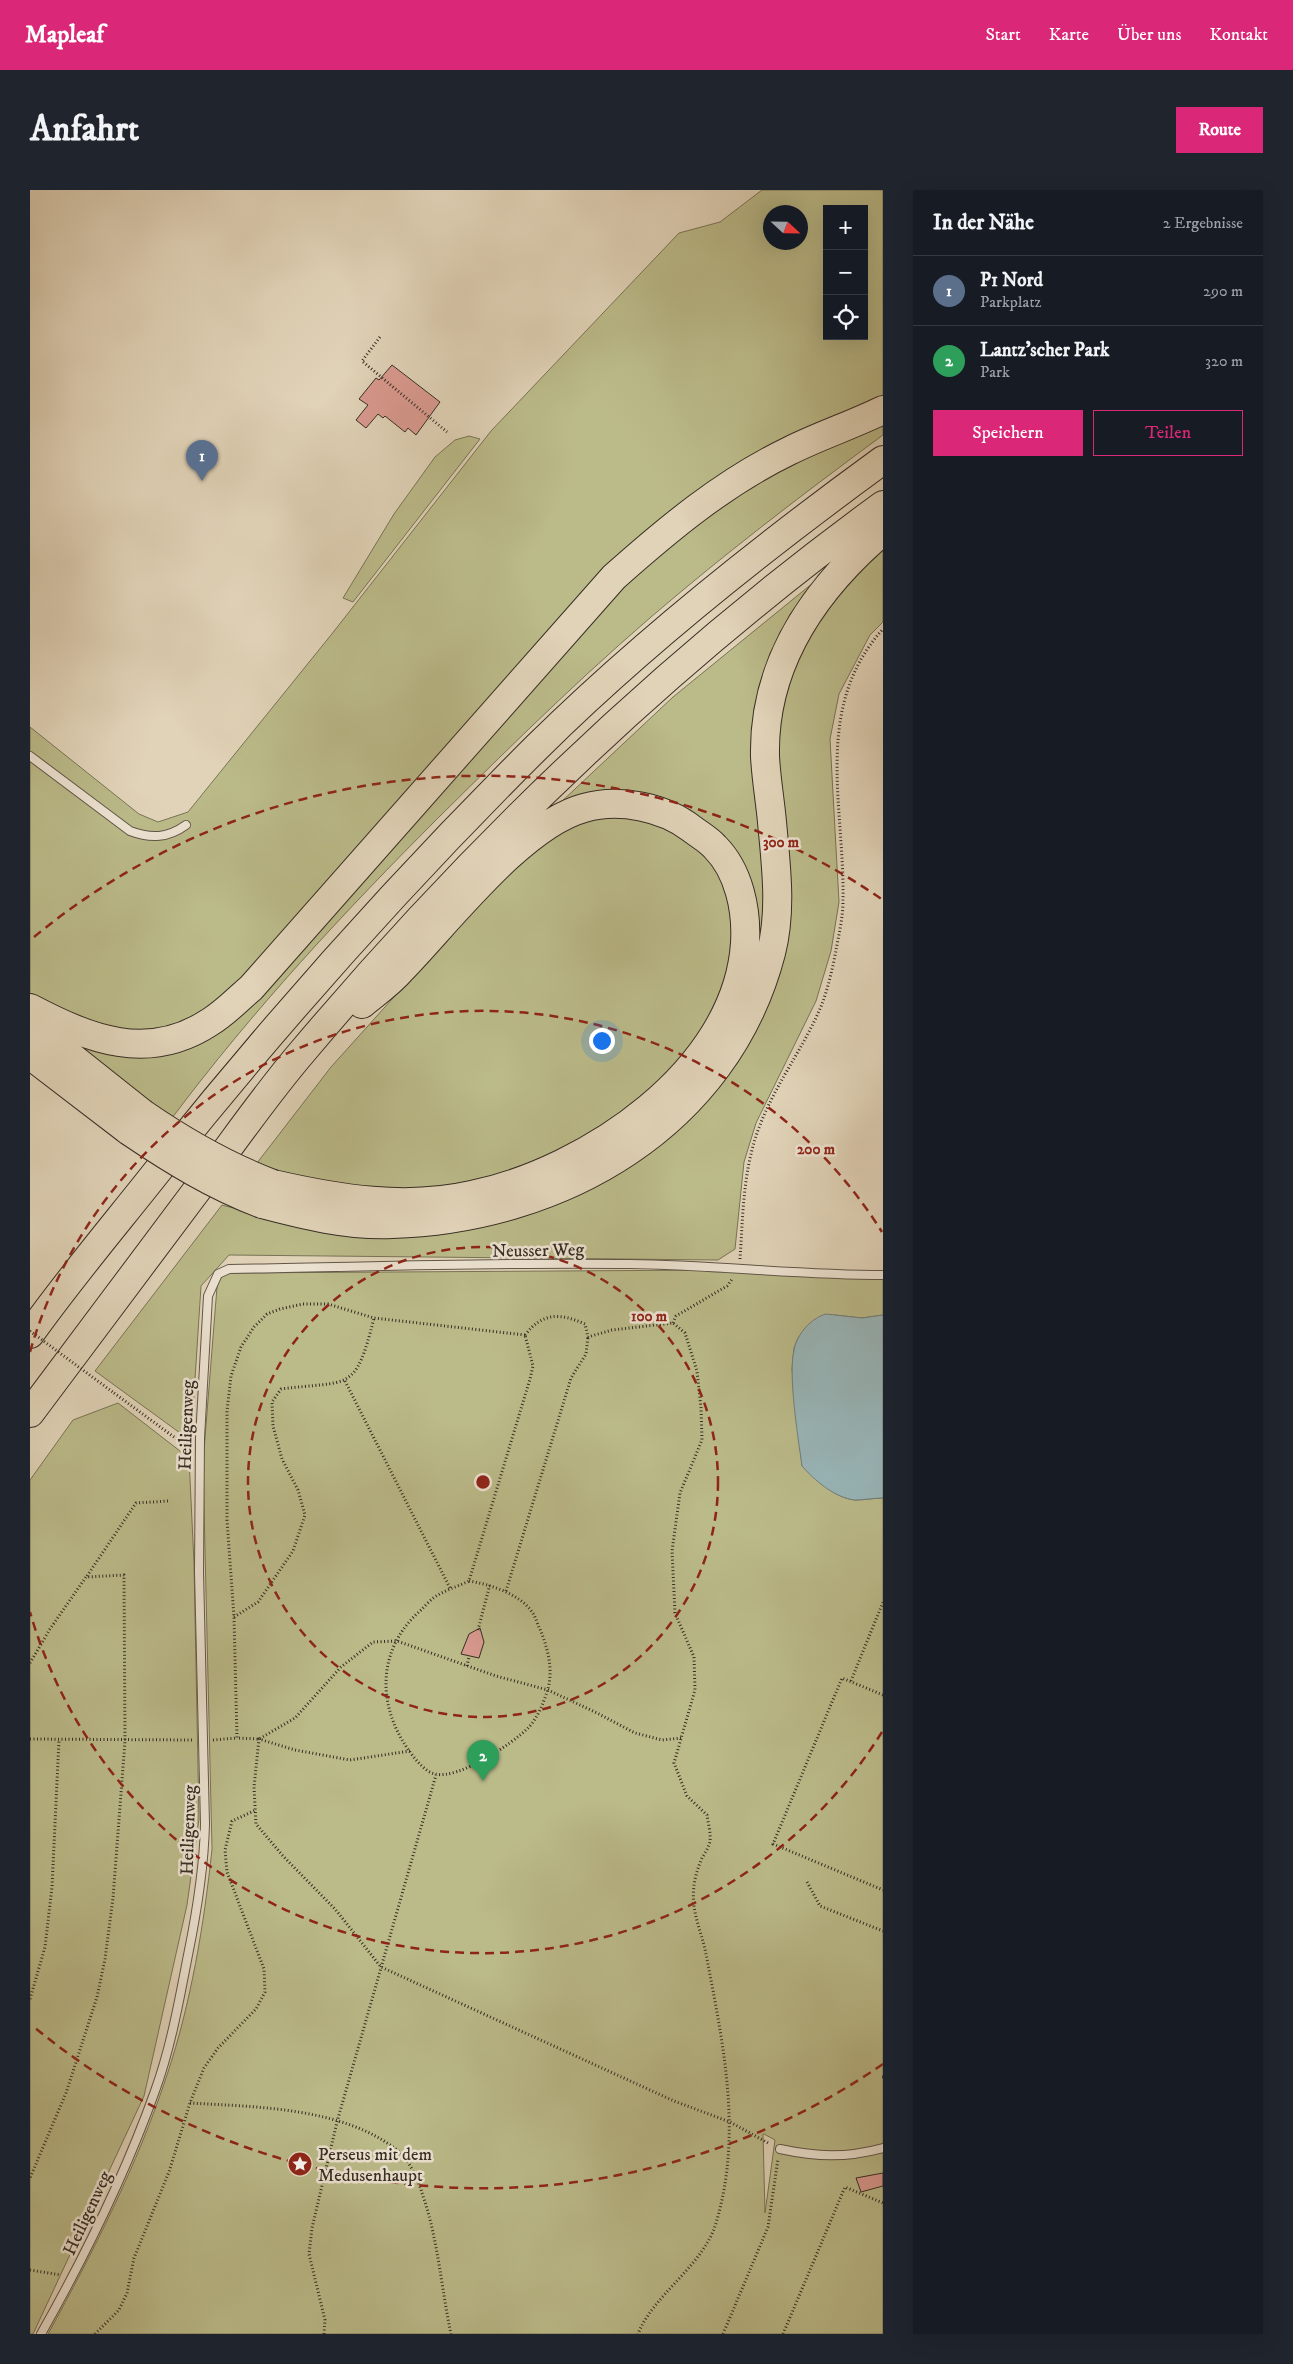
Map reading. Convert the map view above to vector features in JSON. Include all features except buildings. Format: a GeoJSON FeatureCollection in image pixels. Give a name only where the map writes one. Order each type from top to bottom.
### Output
{"type":"FeatureCollection","features":[{"type":"Feature","properties":{"kind":"highway"},"geometry":{"type":"LineString","coordinates":[[30,1008],[99,1040],[138,1045],[175,1040],[210,1022],[251,988],[614,577],[667,530],[724,488],[788,451],[883,410]]}},
{"type":"Feature","properties":{"kind":"highway"},"geometry":{"type":"LineString","coordinates":[[30,1332],[244,1063],[389,899],[538,746],[696,605],[810,514],[883,460]]}},
{"type":"Feature","properties":{"kind":"highway"},"geometry":{"type":"LineString","coordinates":[[30,1412],[302,1051],[416,922],[563,772],[633,706],[722,630],[883,504]]}},
{"type":"Feature","properties":{"kind":"highway"},"geometry":{"type":"LineString","coordinates":[[268,1194],[308,1216],[390,1224],[477,1214],[522,1203],[570,1185],[626,1153],[670,1118],[702,1088],[725,1057],[748,1017],[772,951],[777,915],[778,881],[765,755],[768,714],[783,656],[800,624],[823,590],[856,554],[883,530]]}},
{"type":"Feature","properties":{"kind":"highway"},"geometry":{"type":"LineString","coordinates":[[30,1024],[186,1169],[232,1192],[321,1195],[373,1202],[418,1201],[471,1196],[565,1163],[609,1138],[672,1088],[693,1063],[718,1027],[735,991],[744,961],[746,930],[743,899],[733,874],[716,847],[683,822],[650,808],[615,804],[584,808],[551,822],[528,839],[480,885],[399,973],[302,1051]]}},
{"type":"Feature","properties":{"kind":"highway"},"geometry":{"type":"LineString","coordinates":[[30,1055],[136,1122]]}},
{"type":"Feature","properties":{"kind":"lane"},"geometry":{"type":"LineString","coordinates":[[30,756],[130,831],[142,836],[156,837],[172,833],[186,825]]}},
{"type":"Feature","properties":{"kind":"lane","name":"Neusser Weg"},"geometry":{"type":"LineString","coordinates":[[208,1296],[218,1274],[229,1268],[629,1264],[740,1267],[844,1275],[883,1275]]}},
{"type":"Feature","properties":{"kind":"lane","name":"Heiligenweg"},"geometry":{"type":"LineString","coordinates":[[41,2334],[74,2275],[135,2142],[156,2090],[174,2027],[204,1859],[204,1740],[198,1572],[200,1456],[208,1296]]}},
{"type":"Feature","properties":{"kind":"lane"},"geometry":{"type":"LineString","coordinates":[[190,1572],[198,1572]]}},
{"type":"Feature","properties":{"kind":"lane"},"geometry":{"type":"LineString","coordinates":[[780,2149],[805,2155],[847,2156],[883,2148]]}},
{"type":"Feature","properties":{"kind":"path"},"geometry":{"type":"LineString","coordinates":[[380,337],[362,361],[447,432]]}},
{"type":"Feature","properties":{"kind":"path"},"geometry":{"type":"LineString","coordinates":[[673,1323],[676,1316],[727,1286],[740,1267],[748,1164],[760,1124],[822,1004],[836,951],[843,902],[837,740],[842,708],[853,676],[863,656],[883,629]]}},
{"type":"Feature","properties":{"kind":"path"},"geometry":{"type":"LineString","coordinates":[[237,1738],[234,1617],[228,1520],[227,1411],[231,1376],[241,1346],[267,1314],[303,1304],[328,1304],[374,1318],[525,1335]]}},
{"type":"Feature","properties":{"kind":"path"},"geometry":{"type":"LineString","coordinates":[[506,1592],[571,1378],[586,1354],[588,1337],[586,1324],[558,1316],[546,1318],[533,1325],[525,1335]]}},
{"type":"Feature","properties":{"kind":"path"},"geometry":{"type":"LineString","coordinates":[[234,1617],[258,1602],[293,1551],[305,1515],[298,1490],[282,1459],[273,1426],[272,1402],[281,1389],[333,1385],[345,1381],[356,1370],[366,1347],[374,1318]]}},
{"type":"Feature","properties":{"kind":"path"},"geometry":{"type":"LineString","coordinates":[[588,1337],[612,1330],[673,1323],[685,1333],[692,1351],[697,1371],[701,1408],[702,1440],[680,1493],[672,1550],[675,1613],[694,1657],[695,1690],[674,1763],[687,1796],[707,1815],[710,1842],[693,1885],[694,1908],[704,1944],[712,1985],[728,2083],[730,2122],[726,2184],[716,2225],[706,2247],[637,2334]]}},
{"type":"Feature","properties":{"kind":"path"},"geometry":{"type":"LineString","coordinates":[[30,1332],[200,1456]]}},
{"type":"Feature","properties":{"kind":"path"},"geometry":{"type":"LineString","coordinates":[[469,1581],[533,1366],[525,1335]]}},
{"type":"Feature","properties":{"kind":"path"},"geometry":{"type":"LineString","coordinates":[[345,1381],[451,1590]]}},
{"type":"Feature","properties":{"kind":"path"},"geometry":{"type":"LineString","coordinates":[[30,1662],[50,1629],[136,1503],[169,1502]]}},
{"type":"Feature","properties":{"kind":"path"},"geometry":{"type":"LineString","coordinates":[[30,2178],[66,2093],[97,1997],[113,1898],[126,1741],[124,1575],[86,1577]]}},
{"type":"Feature","properties":{"kind":"path"},"geometry":{"type":"LineString","coordinates":[[469,1581],[490,1584],[506,1592],[532,1611],[547,1646],[550,1665],[548,1690],[537,1716],[517,1737],[474,1766],[436,1775],[426,1770],[395,1729],[385,1694],[386,1664],[396,1641],[408,1621],[438,1595],[469,1581]]}},
{"type":"Feature","properties":{"kind":"path"},"geometry":{"type":"LineString","coordinates":[[478,1630],[490,1584]]}},
{"type":"Feature","properties":{"kind":"path"},"geometry":{"type":"LineString","coordinates":[[851,1681],[883,1602]]}},
{"type":"Feature","properties":{"kind":"path"},"geometry":{"type":"LineString","coordinates":[[259,1739],[295,1718],[341,1667],[373,1642],[396,1641],[467,1666],[548,1690],[598,1713],[635,1733],[662,1740],[682,1738]]}},
{"type":"Feature","properties":{"kind":"path"},"geometry":{"type":"LineString","coordinates":[[467,1666],[469,1657]]}},
{"type":"Feature","properties":{"kind":"path"},"geometry":{"type":"LineString","coordinates":[[883,1694],[842,1678],[773,1844],[883,1890]]}},
{"type":"Feature","properties":{"kind":"path"},"geometry":{"type":"LineString","coordinates":[[30,1739],[126,1741],[259,1739],[295,1750],[350,1760],[410,1751]]}},
{"type":"Feature","properties":{"kind":"path"},"geometry":{"type":"LineString","coordinates":[[259,1739],[254,1786],[256,1824],[283,1856],[336,1909],[381,1967],[674,2101],[730,2122],[780,2149],[768,2227],[722,2334]]}},
{"type":"Feature","properties":{"kind":"path"},"geometry":{"type":"LineString","coordinates":[[30,1998],[45,1947],[52,1887],[60,1740]]}},
{"type":"Feature","properties":{"kind":"path"},"geometry":{"type":"LineString","coordinates":[[324,2334],[325,2320],[309,2254],[312,2228],[337,2122],[358,2056],[381,1967],[436,1775]]}},
{"type":"Feature","properties":{"kind":"path"},"geometry":{"type":"LineString","coordinates":[[95,2334],[119,2310],[127,2293],[134,2258],[169,2172],[190,2103],[204,2068],[218,2048],[256,2009],[266,1992],[264,1969],[227,1872],[225,1850],[232,1821],[256,1810]]}},
{"type":"Feature","properties":{"kind":"path"},"geometry":{"type":"LineString","coordinates":[[807,1882],[820,1906],[883,1932]]}},
{"type":"Feature","properties":{"kind":"path"},"geometry":{"type":"LineString","coordinates":[[190,2103],[298,2110],[369,2134],[398,2151],[410,2166],[422,2191],[429,2214],[451,2334]]}},
{"type":"Feature","properties":{"kind":"path"},"geometry":{"type":"LineString","coordinates":[[783,2334],[845,2187],[883,2203]]}},
{"type":"Feature","properties":{"kind":"path"},"geometry":{"type":"LineString","coordinates":[[30,2270],[74,2275]]}},
{"type":"Feature","properties":{"kind":"shaded area"},"geometry":{"type":"Polygon","coordinates":[[[762,190],[883,190],[883,435],[782,511],[683,590],[589,672],[528,730],[439,817],[300,963],[267,1000],[172,1118],[60,1039],[30,1002],[30,727],[139,814],[158,822],[188,812],[331,635],[491,431],[679,233],[720,222],[762,190]]]}},
{"type":"Feature","properties":{"kind":"shaded area"},"geometry":{"type":"Polygon","coordinates":[[[469,436],[480,439],[353,602],[343,598],[394,514],[435,457],[455,440],[469,436]]]}},
{"type":"Feature","properties":{"kind":"shaded area"},"geometry":{"type":"Polygon","coordinates":[[[883,543],[883,622],[870,635],[839,694],[830,739],[839,902],[831,951],[816,1001],[756,1123],[744,1162],[735,1249],[718,1260],[229,1255],[201,1286],[191,1441],[95,1371],[222,1205],[293,1224],[515,1217],[755,1027],[777,791],[779,695],[813,620],[883,543]]]}},
{"type":"Feature","properties":{"kind":"shaded area"},"geometry":{"type":"Polygon","coordinates":[[[824,574],[786,626],[769,877],[757,965],[757,943],[704,823],[559,804],[673,697],[824,574]]]}},
{"type":"Feature","properties":{"kind":"shaded area"},"geometry":{"type":"Polygon","coordinates":[[[600,816],[651,820],[677,832],[714,864],[727,889],[736,939],[719,1001],[682,1060],[624,1116],[549,1158],[466,1185],[365,1192],[285,1174],[257,1163],[331,1067],[457,927],[523,859],[548,836],[600,816]]]}},
{"type":"Feature","properties":{"kind":"shaded area"},"geometry":{"type":"Polygon","coordinates":[[[719,1270],[883,1276],[883,1315],[862,1318],[835,1315],[806,1327],[794,1348],[792,1369],[802,1466],[826,1487],[840,1496],[855,1500],[883,1498],[883,2334],[48,2334],[114,2207],[155,2109],[183,2020],[201,1935],[212,1849],[203,1463],[217,1287],[221,1275],[230,1273],[719,1270]],[[763,2134],[765,2213],[775,2140],[763,2134]]]}},
{"type":"Feature","properties":{"kind":"shaded area"},"geometry":{"type":"Polygon","coordinates":[[[118,1403],[189,1458],[194,1563],[199,1819],[187,1905],[144,2096],[33,2334],[30,2334],[30,1480],[73,1420],[118,1403]]]}},
{"type":"Feature","properties":{"kind":"water"},"geometry":{"type":"Polygon","coordinates":[[[826,1314],[862,1318],[883,1315],[883,1498],[847,1499],[819,1482],[802,1466],[796,1423],[792,1361],[801,1333],[815,1319],[826,1314]]]}},
{"type":"Feature","properties":{"kind":"place","name":"P1 Nord"},"geometry":{"type":"Point","coordinates":[202,481]}},
{"type":"Feature","properties":{"kind":"place","name":"Lantz'scher Park"},"geometry":{"type":"Point","coordinates":[483,1781]}},
{"type":"Feature","properties":{"kind":"place","name":"Perseus mit dem Medusenhaupt"},"geometry":{"type":"Point","coordinates":[300,2164]}}]}
